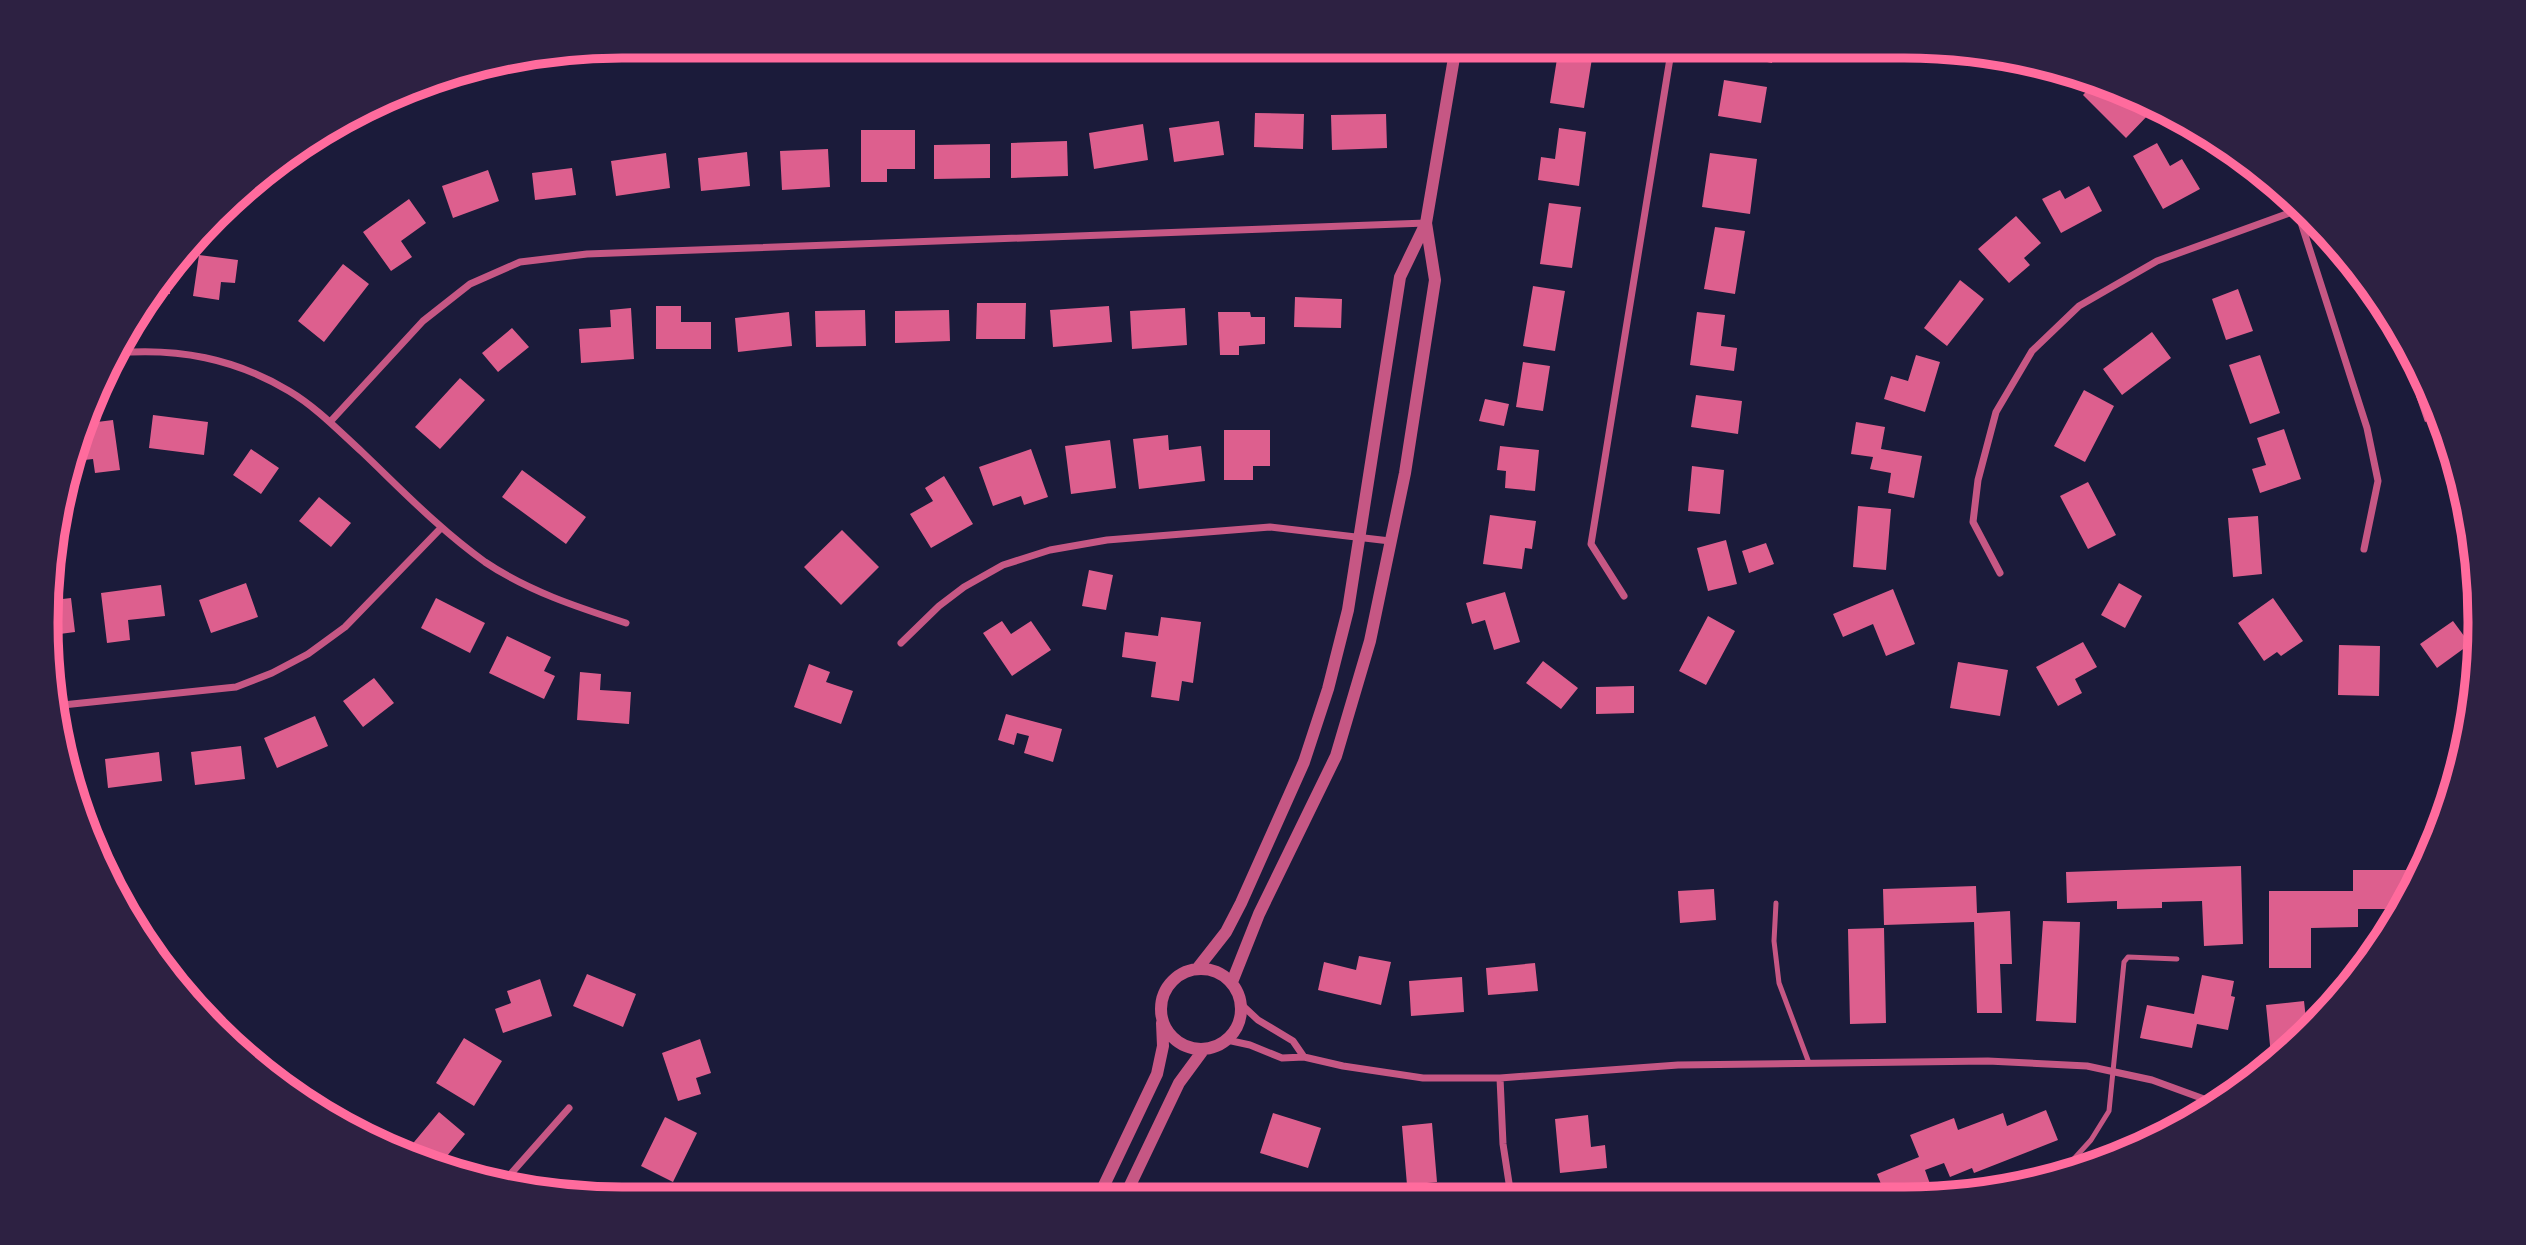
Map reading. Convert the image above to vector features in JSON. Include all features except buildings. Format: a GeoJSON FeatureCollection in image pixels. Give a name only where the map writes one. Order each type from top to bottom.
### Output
{"type":"FeatureCollection","features":[{"type":"Feature","properties":{"kind":"street"},"geometry":{"type":"LineString","coordinates":[[1198,969],[1226,932],[1241,903],[1304,762],[1328,689],[1347,613],[1400,277],[1426,223],[1454,58]]}},
{"type":"Feature","properties":{"kind":"street"},"geometry":{"type":"LineString","coordinates":[[1624,596],[1591,544],[1670,58]]}},
{"type":"Feature","properties":{"kind":"street"},"geometry":{"type":"LineString","coordinates":[[2000,573],[1973,522],[1978,480],[1996,412],[2032,351],[2079,306],[2157,261],[2291,212]]}},
{"type":"Feature","properties":{"kind":"street"},"geometry":{"type":"LineString","coordinates":[[330,422],[423,321],[470,284],[520,262],[587,254],[1426,223]]}},
{"type":"Feature","properties":{"kind":"street"},"geometry":{"type":"LineString","coordinates":[[1232,982],[1259,914],[1336,756],[1370,641],[1405,473],[1435,280],[1426,223]]}},
{"type":"Feature","properties":{"kind":"street"},"geometry":{"type":"LineString","coordinates":[[2305,225],[2367,428],[2378,481],[2364,549]]}},
{"type":"Feature","properties":{"kind":"street"},"geometry":{"type":"LineString","coordinates":[[127,352],[187,353],[217,360],[289,391],[330,422],[441,527],[486,563],[527,586],[626,623]]}},
{"type":"Feature","properties":{"kind":"street"},"geometry":{"type":"LineString","coordinates":[[64,705],[236,687],[272,673],[308,654],[345,627],[441,527]]}},
{"type":"Feature","properties":{"kind":"street"},"geometry":{"type":"LineString","coordinates":[[901,643],[939,606],[964,587],[1003,565],[1050,550],[1107,540],[1270,527],[1390,541]]}},
{"type":"Feature","properties":{"kind":"street"},"geometry":{"type":"LineString","coordinates":[[1102,1187],[1157,1074],[1163,1046],[1161,1005],[1164,992],[1173,980],[1184,972],[1210,969],[1232,982],[1239,993],[1241,1018],[1236,1030],[1227,1040],[1216,1046],[1190,1048],[1168,1032],[1162,1019]]}},
{"type":"Feature","properties":{"kind":"street"},"geometry":{"type":"LineString","coordinates":[[1242,1005],[1258,1020],[1293,1041],[1304,1056]]}},
{"type":"Feature","properties":{"kind":"street"},"geometry":{"type":"LineString","coordinates":[[1227,1040],[1250,1045],[1282,1058],[1304,1056],[1343,1066],[1423,1078],[1500,1078],[1678,1065],[1988,1061],[2087,1066],[2152,1080],[2205,1099]]}},
{"type":"Feature","properties":{"kind":"street"},"geometry":{"type":"LineString","coordinates":[[1129,1187],[1179,1083],[1204,1049]]}},
{"type":"Feature","properties":{"kind":"street"},"geometry":{"type":"LineString","coordinates":[[1500,1078],[1503,1144],[1510,1187]]}},
{"type":"Feature","properties":{"kind":"street"},"geometry":{"type":"LineString","coordinates":[[509,1175],[569,1108]]}},
{"type":"Feature","properties":{"kind":"lane"},"geometry":{"type":"LineString","coordinates":[[1776,903],[1774,941],[1779,983],[1809,1063]]}},
{"type":"Feature","properties":{"kind":"lane"},"geometry":{"type":"LineString","coordinates":[[2072,1161],[2091,1140],[2109,1111],[2124,962],[2127,957],[2177,959]]}}]}
